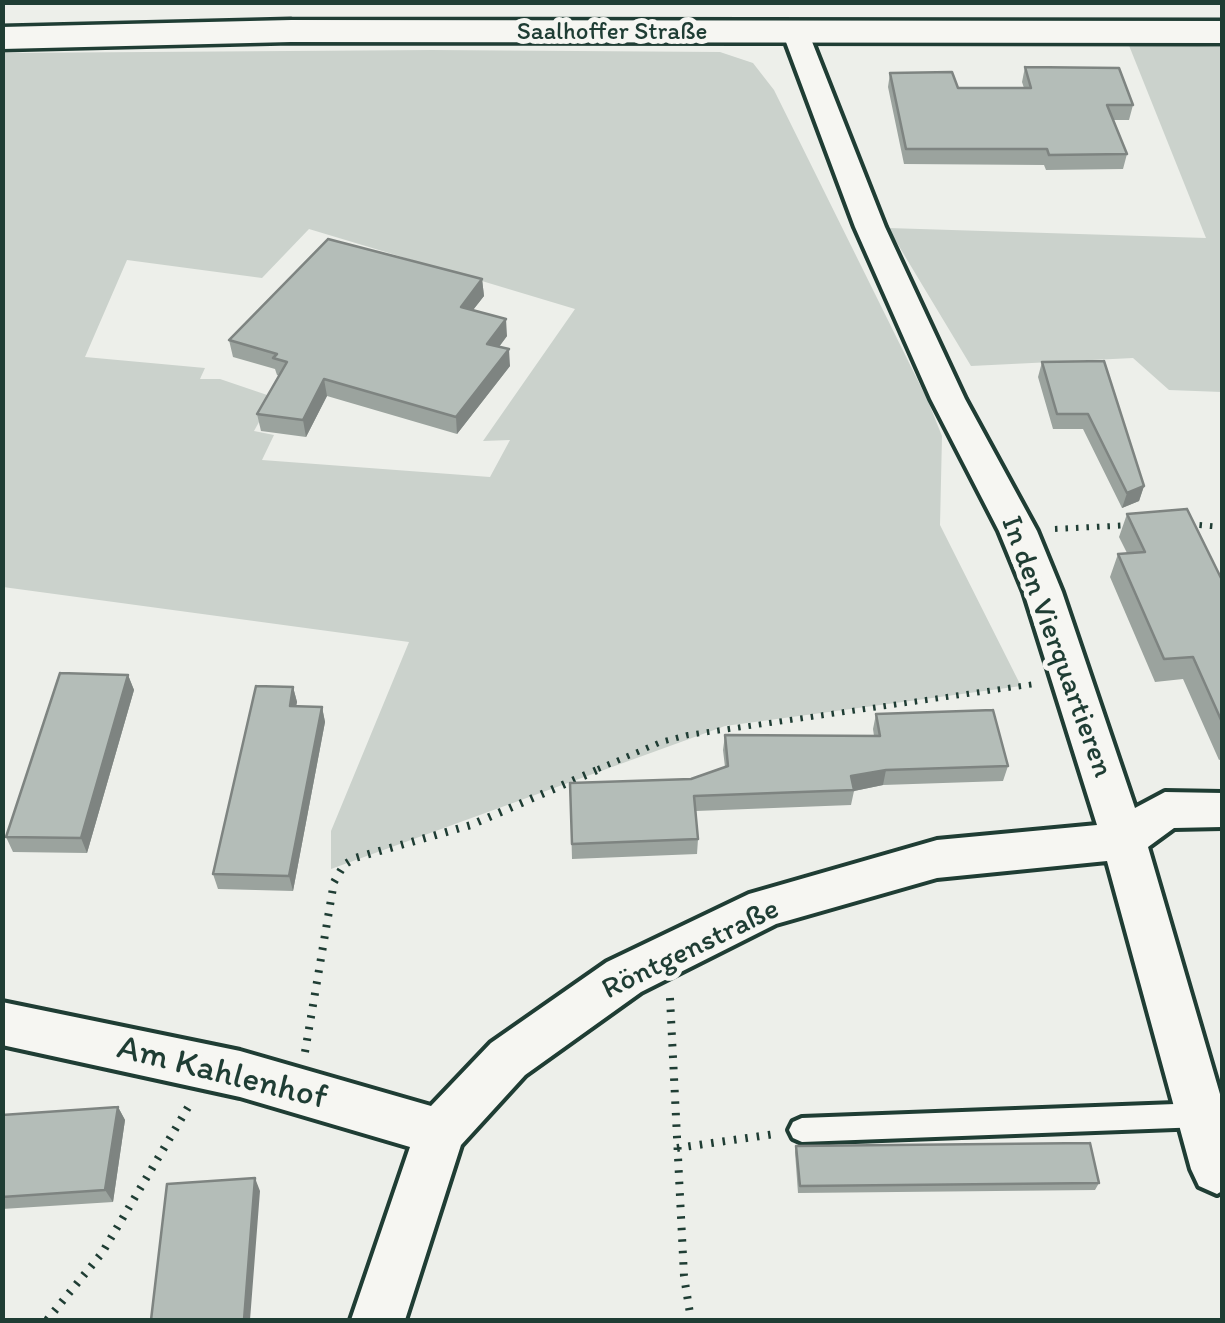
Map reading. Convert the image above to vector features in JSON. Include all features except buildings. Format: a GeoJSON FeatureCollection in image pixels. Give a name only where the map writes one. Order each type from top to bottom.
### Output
{"type":"FeatureCollection","features":[{"type":"Feature","properties":{"kind":"main road","name":"Saalhoffer Straße"},"geometry":{"type":"LineString","coordinates":[[2,38],[290,31],[1222,32]]}},
{"type":"Feature","properties":{"kind":"street","name":"In den Vierquartieren"},"geometry":{"type":"LineString","coordinates":[[796,34],[870,228],[948,399],[1018,531],[1124,840],[1217,1169]]}},
{"type":"Feature","properties":{"kind":"street"},"geometry":{"type":"LineString","coordinates":[[1124,840],[1165,810],[1222,810]]}},
{"type":"Feature","properties":{"kind":"street","name":"Röntgenstraße"},"geometry":{"type":"LineString","coordinates":[[378,1320],[440,1132],[508,1060],[624,977],[765,908],[937,859],[1124,840]]}},
{"type":"Feature","properties":{"kind":"street","name":"Am Kahlenhof"},"geometry":{"type":"LineString","coordinates":[[2,1023],[211,1068],[440,1132]]}},
{"type":"Feature","properties":{"kind":"lane"},"geometry":{"type":"LineString","coordinates":[[802,1130],[1204,1114]]}},
{"type":"Feature","properties":{"kind":"path"},"geometry":{"type":"LineString","coordinates":[[1018,531],[1150,524]]}},
{"type":"Feature","properties":{"kind":"path"},"geometry":{"type":"LineString","coordinates":[[1190,539],[1182,524],[1222,527]]}},
{"type":"Feature","properties":{"kind":"path"},"geometry":{"type":"LineString","coordinates":[[298,1091],[334,882],[344,865],[355,858],[472,824],[660,742],[688,735],[1071,679]]}},
{"type":"Feature","properties":{"kind":"path"},"geometry":{"type":"LineString","coordinates":[[668,956],[690,1320]]}},
{"type":"Feature","properties":{"kind":"path"},"geometry":{"type":"LineString","coordinates":[[48,1320],[102,1253],[211,1068]]}},
{"type":"Feature","properties":{"kind":"path"},"geometry":{"type":"LineString","coordinates":[[678,1148],[802,1130]]}},
{"type":"Feature","properties":{"kind":"shaded area"},"geometry":{"type":"Polygon","coordinates":[[[1128,43],[1222,47],[1222,392],[1169,390],[1133,358],[971,366],[888,228],[1206,238],[1128,43]]]}},
{"type":"Feature","properties":{"kind":"shaded area"},"geometry":{"type":"Polygon","coordinates":[[[720,52],[753,63],[774,90],[928,401],[942,436],[940,525],[1021,686],[725,726],[331,869],[331,831],[409,642],[3,587],[3,53],[720,52]],[[309,229],[262,278],[127,260],[85,357],[205,368],[200,379],[220,379],[273,397],[254,431],[274,435],[262,460],[490,477],[510,440],[483,441],[575,309],[309,229]]]}}]}
